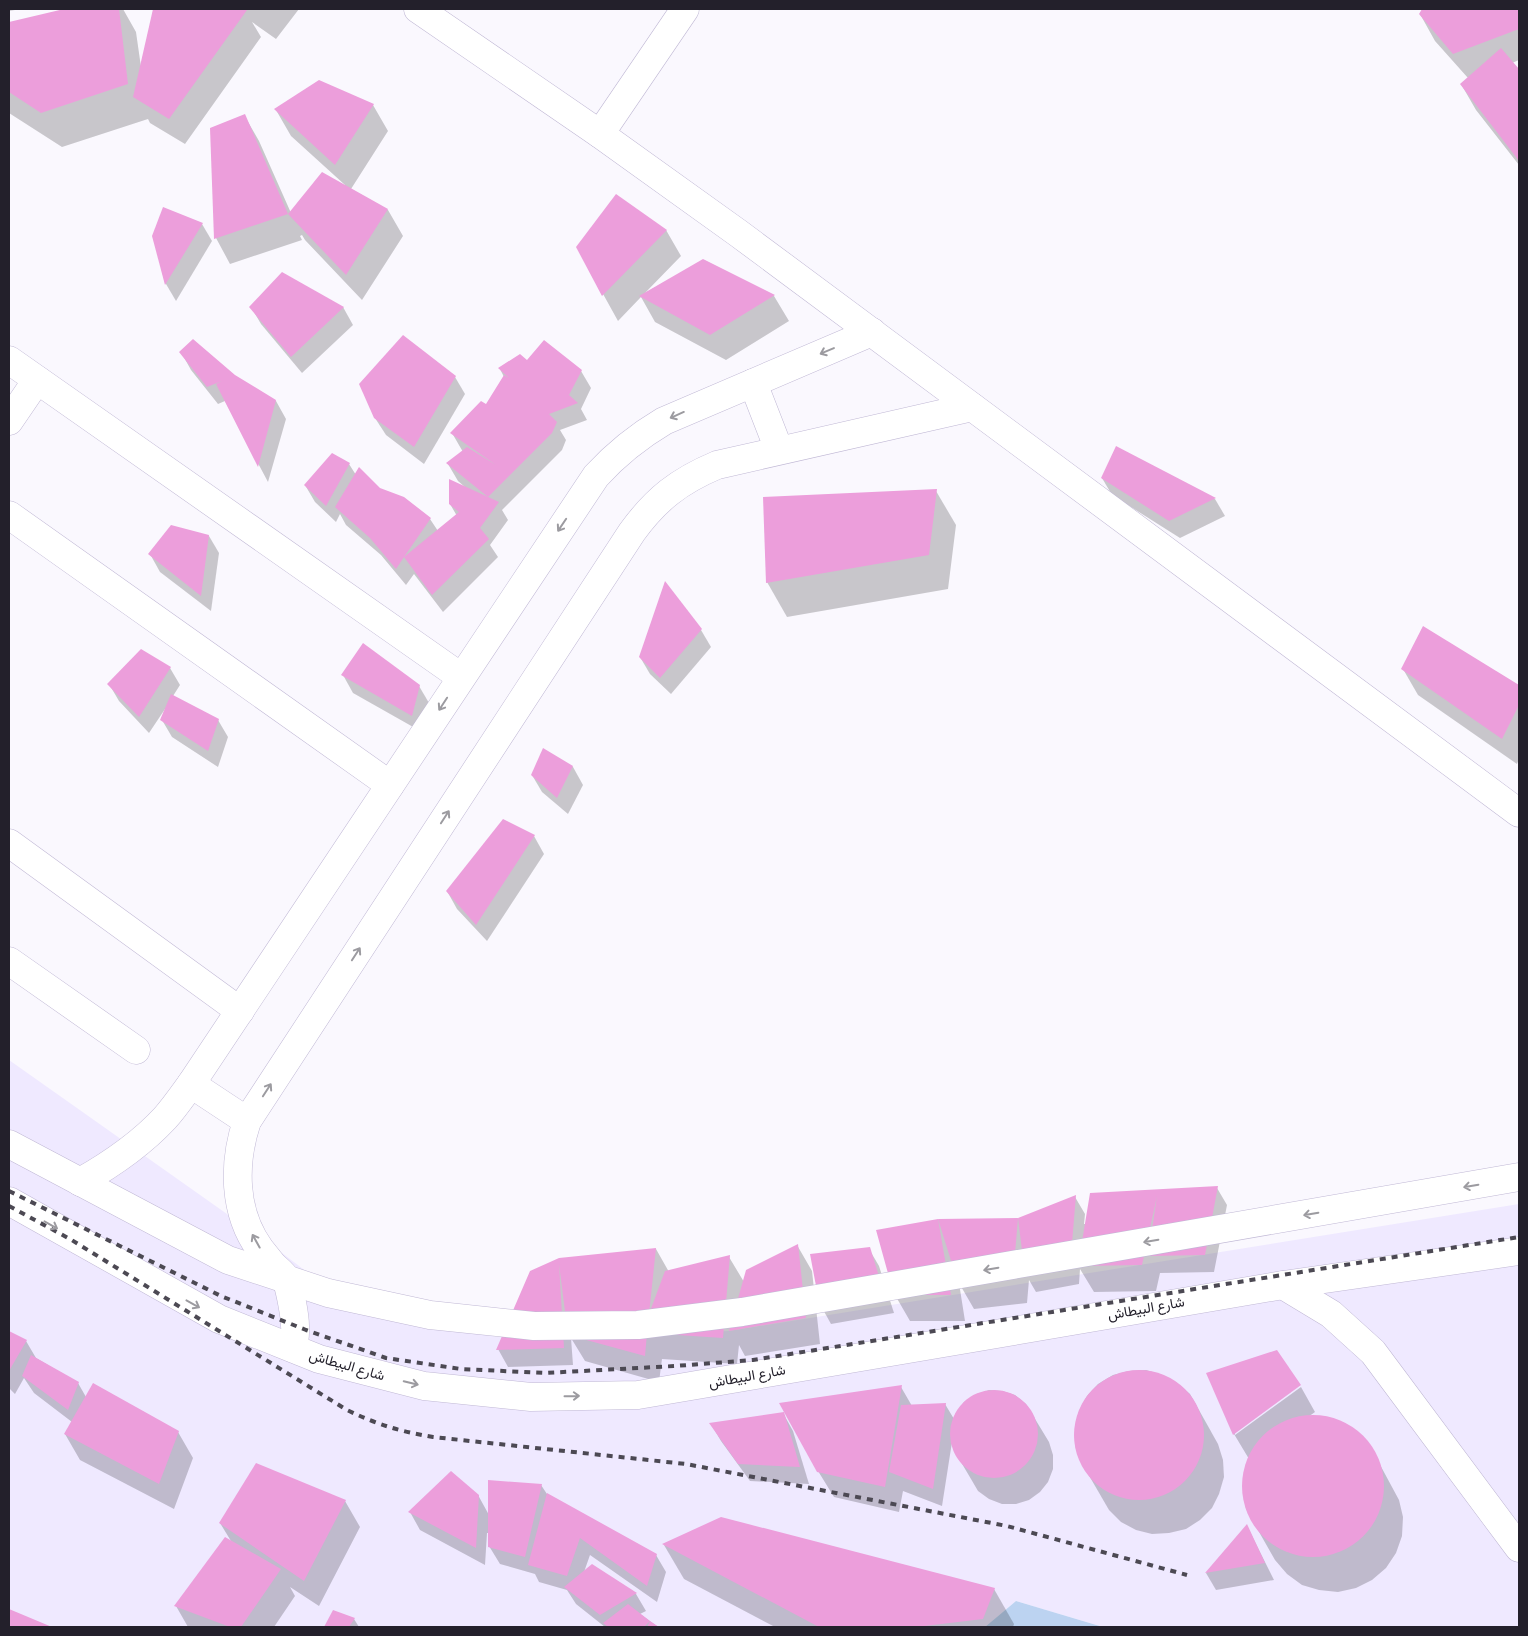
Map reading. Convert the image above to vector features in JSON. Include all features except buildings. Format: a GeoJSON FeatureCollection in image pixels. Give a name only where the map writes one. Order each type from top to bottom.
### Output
{"type":"FeatureCollection","features":[{"type":"Feature","properties":{"kind":"lane"},"geometry":{"type":"LineString","coordinates":[[418,9],[600,134],[872,332],[1519,813]]}},
{"type":"Feature","properties":{"kind":"lane"},"geometry":{"type":"LineString","coordinates":[[600,134],[685,9]]}},
{"type":"Feature","properties":{"kind":"lane"},"geometry":{"type":"LineString","coordinates":[[80,1182],[112,1164],[140,1142],[166,1117],[192,1084],[581,496],[614,456],[636,438],[664,421],[872,332]]}},
{"type":"Feature","properties":{"kind":"lane"},"geometry":{"type":"LineString","coordinates":[[9,360],[461,677]]}},
{"type":"Feature","properties":{"kind":"lane"},"geometry":{"type":"LineString","coordinates":[[9,420],[37,380]]}},
{"type":"Feature","properties":{"kind":"lane"},"geometry":{"type":"LineString","coordinates":[[753,383],[779,450]]}},
{"type":"Feature","properties":{"kind":"lane"},"geometry":{"type":"LineString","coordinates":[[293,1348],[295,1326],[287,1279],[271,1264],[258,1246],[248,1227],[241,1206],[237,1185],[237,1163],[240,1142],[247,1121],[643,516],[672,489],[694,475],[717,465],[972,407]]}},
{"type":"Feature","properties":{"kind":"lane"},"geometry":{"type":"LineString","coordinates":[[9,515],[390,784]]}},
{"type":"Feature","properties":{"kind":"lane"},"geometry":{"type":"LineString","coordinates":[[9,842],[240,1010]]}},
{"type":"Feature","properties":{"kind":"lane"},"geometry":{"type":"LineString","coordinates":[[9,961],[136,1050]]}},
{"type":"Feature","properties":{"kind":"lane"},"geometry":{"type":"LineString","coordinates":[[192,1084],[247,1121]]}},
{"type":"Feature","properties":{"kind":"lane"},"geometry":{"type":"LineString","coordinates":[[9,1144],[228,1260],[328,1293],[430,1315],[534,1326],[638,1325],[752,1311],[1519,1178]]}},
{"type":"Feature","properties":{"kind":"lane","name":"شارع البيطاش"},"geometry":{"type":"LineString","coordinates":[[9,1201],[219,1319],[319,1360],[424,1386],[530,1397],[638,1395],[1283,1285],[1519,1251]]}},
{"type":"Feature","properties":{"kind":"lane"},"geometry":{"type":"LineString","coordinates":[[1283,1285],[1331,1314],[1373,1352],[1519,1548]]}},
{"type":"Feature","properties":{"kind":"shaded area"},"geometry":{"type":"Polygon","coordinates":[[[9,1060],[282,1253],[362,1314],[497,1337],[729,1331],[1519,1204],[1519,1627],[1103,1627],[1016,1601],[985,1627],[9,1627],[9,1060]]]}},
{"type":"Feature","properties":{"kind":"water"},"geometry":{"type":"Polygon","coordinates":[[[1016,1601],[1103,1627],[985,1627],[1016,1601]]]}},
{"type":"Feature","properties":{"kind":"railway"},"geometry":{"type":"LineString","coordinates":[[9,1191],[221,1296],[306,1330],[386,1358],[461,1369],[545,1373],[753,1360],[1519,1237]]}},
{"type":"Feature","properties":{"kind":"railway"},"geometry":{"type":"LineString","coordinates":[[9,1206],[70,1239],[347,1410],[389,1427],[433,1437],[686,1464],[1007,1526],[1187,1575]]}}]}
